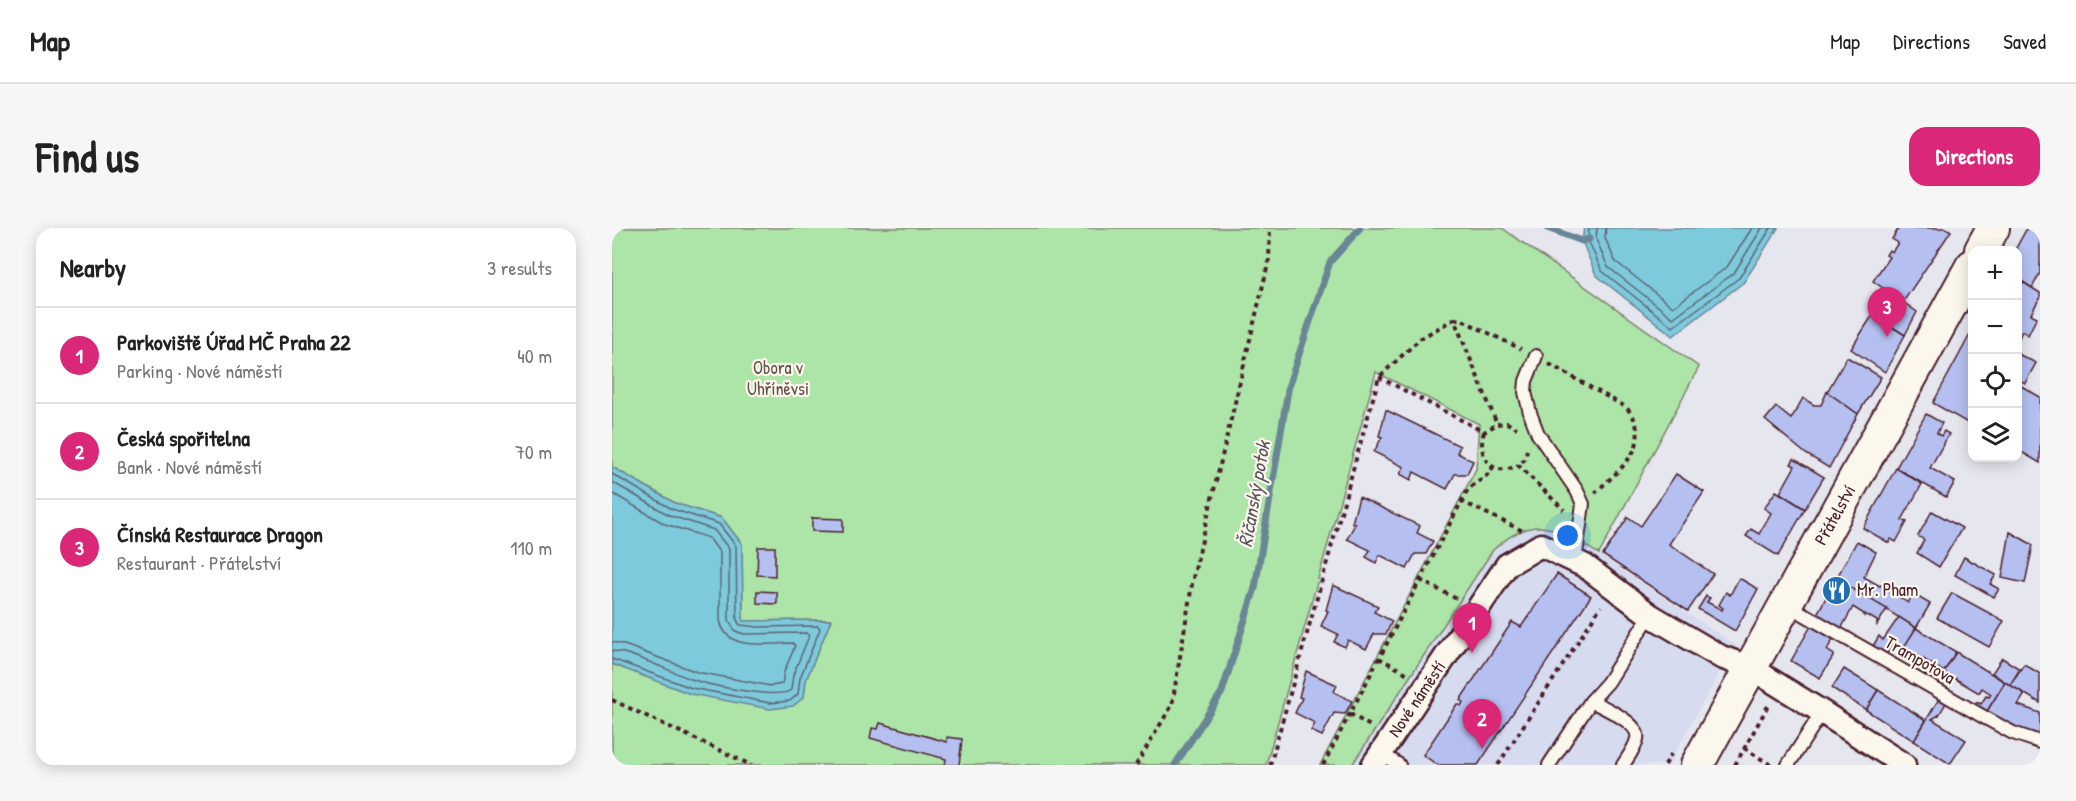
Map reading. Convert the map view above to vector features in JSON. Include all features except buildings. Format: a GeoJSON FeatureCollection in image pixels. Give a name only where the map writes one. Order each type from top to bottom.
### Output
{"type":"FeatureCollection","features":[{"type":"Feature","properties":{"kind":"main road"},"geometry":{"type":"LineString","coordinates":[[1983,246],[1993,228]]}},
{"type":"Feature","properties":{"kind":"main road","name":"Přátelství"},"geometry":{"type":"LineString","coordinates":[[1698,765],[1968,273]]}},
{"type":"Feature","properties":{"kind":"street","name":"Nové náměstí"},"geometry":{"type":"LineString","coordinates":[[1383,753],[1508,565],[1541,545],[1585,566],[1650,615],[1721,657],[1751,668],[1904,765]]}},
{"type":"Feature","properties":{"kind":"lane"},"geometry":{"type":"LineString","coordinates":[[1536,356],[1526,381],[1525,392],[1530,412],[1538,434],[1577,491],[1583,506],[1575,561]]}},
{"type":"Feature","properties":{"kind":"lane","name":"Trampotova"},"geometry":{"type":"LineString","coordinates":[[1786,604],[2013,733],[2040,742]]}},
{"type":"Feature","properties":{"kind":"lane"},"geometry":{"type":"LineString","coordinates":[[1549,765],[1591,701],[1608,682],[1650,615]]}},
{"type":"Feature","properties":{"kind":"lane"},"geometry":{"type":"LineString","coordinates":[[1591,701],[1610,711],[1637,731],[1637,741],[1623,765]]}},
{"type":"Feature","properties":{"kind":"lane"},"geometry":{"type":"LineString","coordinates":[[1788,765],[1822,712]]}},
{"type":"Feature","properties":{"kind":"path"},"geometry":{"type":"LineString","coordinates":[[1136,765],[1172,705],[1193,578],[1269,260],[1270,228]]}},
{"type":"Feature","properties":{"kind":"path"},"geometry":{"type":"LineString","coordinates":[[1270,765],[1379,377],[1421,338],[1454,319],[1497,424]]}},
{"type":"Feature","properties":{"kind":"path"},"geometry":{"type":"LineString","coordinates":[[1379,377],[1484,432]]}},
{"type":"Feature","properties":{"kind":"path"},"geometry":{"type":"LineString","coordinates":[[1583,506],[1632,454],[1636,444],[1637,428],[1632,414],[1624,406]]}},
{"type":"Feature","properties":{"kind":"path"},"geometry":{"type":"LineString","coordinates":[[1484,432],[1497,424],[1507,423],[1515,426],[1521,432]]}},
{"type":"Feature","properties":{"kind":"path"},"geometry":{"type":"LineString","coordinates":[[1484,432],[1482,449],[1485,459],[1492,467],[1500,470],[1507,470],[1525,459],[1527,441]]}},
{"type":"Feature","properties":{"kind":"path"},"geometry":{"type":"LineString","coordinates":[[1518,465],[1580,526]]}},
{"type":"Feature","properties":{"kind":"path"},"geometry":{"type":"LineString","coordinates":[[1323,765],[1461,501],[1468,489],[1486,476],[1492,467]]}},
{"type":"Feature","properties":{"kind":"path"},"geometry":{"type":"LineString","coordinates":[[1461,501],[1527,533]]}},
{"type":"Feature","properties":{"kind":"path"},"geometry":{"type":"LineString","coordinates":[[1420,580],[1463,602]]}},
{"type":"Feature","properties":{"kind":"path"},"geometry":{"type":"LineString","coordinates":[[1498,765],[1604,602]]}},
{"type":"Feature","properties":{"kind":"path"},"geometry":{"type":"LineString","coordinates":[[1379,658],[1414,677]]}},
{"type":"Feature","properties":{"kind":"path"},"geometry":{"type":"LineString","coordinates":[[612,700],[751,765]]}},
{"type":"Feature","properties":{"kind":"path"},"geometry":{"type":"LineString","coordinates":[[1350,714],[1383,753]]}},
{"type":"Feature","properties":{"kind":"path"},"geometry":{"type":"LineString","coordinates":[[1744,748],[1771,765]]}},
{"type":"Feature","properties":{"kind":"shaded area"},"geometry":{"type":"Polygon","coordinates":[[[1534,527],[1556,528],[1735,645],[1668,765],[1352,765],[1493,550],[1510,535],[1534,527]]]}},
{"type":"Feature","properties":{"kind":"green space","name":"Obora v Uhříněvsi"},"geometry":{"type":"Polygon","coordinates":[[[612,228],[1502,228],[1699,367],[1599,554],[1558,531],[1534,527],[1508,538],[1493,550],[1352,765],[1320,765],[1476,469],[1479,424],[1376,372],[1266,765],[612,765],[612,664],[691,694],[804,697],[806,680],[831,620],[743,621],[742,544],[722,518],[675,503],[612,467],[612,228]]]}},
{"type":"Feature","properties":{"kind":"water"},"geometry":{"type":"Polygon","coordinates":[[[1584,228],[1778,228],[1744,282],[1673,336],[1596,275],[1582,241],[1584,228]]]}},
{"type":"Feature","properties":{"kind":"water"},"geometry":{"type":"Polygon","coordinates":[[[612,467],[675,503],[722,518],[742,544],[743,621],[831,620],[806,680],[804,697],[793,706],[770,709],[691,694],[612,664],[612,467]]]}},
{"type":"Feature","properties":{"kind":"waterway","name":"Říčanský potok"},"geometry":{"type":"LineString","coordinates":[[1175,765],[1222,692],[1255,588],[1289,384],[1330,262],[1360,228]]}},
{"type":"Feature","properties":{"kind":"waterway","name":"Říčanský potok"},"geometry":{"type":"LineString","coordinates":[[1547,228],[1582,241],[1589,239]]}},
{"type":"Feature","properties":{"kind":"place","name":"Čínská Restaurace Dragon"},"geometry":{"type":"Point","coordinates":[1887,337]}},
{"type":"Feature","properties":{"kind":"place","name":"Mr. Pham"},"geometry":{"type":"Point","coordinates":[1836,590]}},
{"type":"Feature","properties":{"kind":"place","name":"Parkoviště Úřad MČ Praha 22"},"geometry":{"type":"Point","coordinates":[1472,653]}},
{"type":"Feature","properties":{"kind":"place","name":"Česká spořitelna"},"geometry":{"type":"Point","coordinates":[1482,749]}}]}
